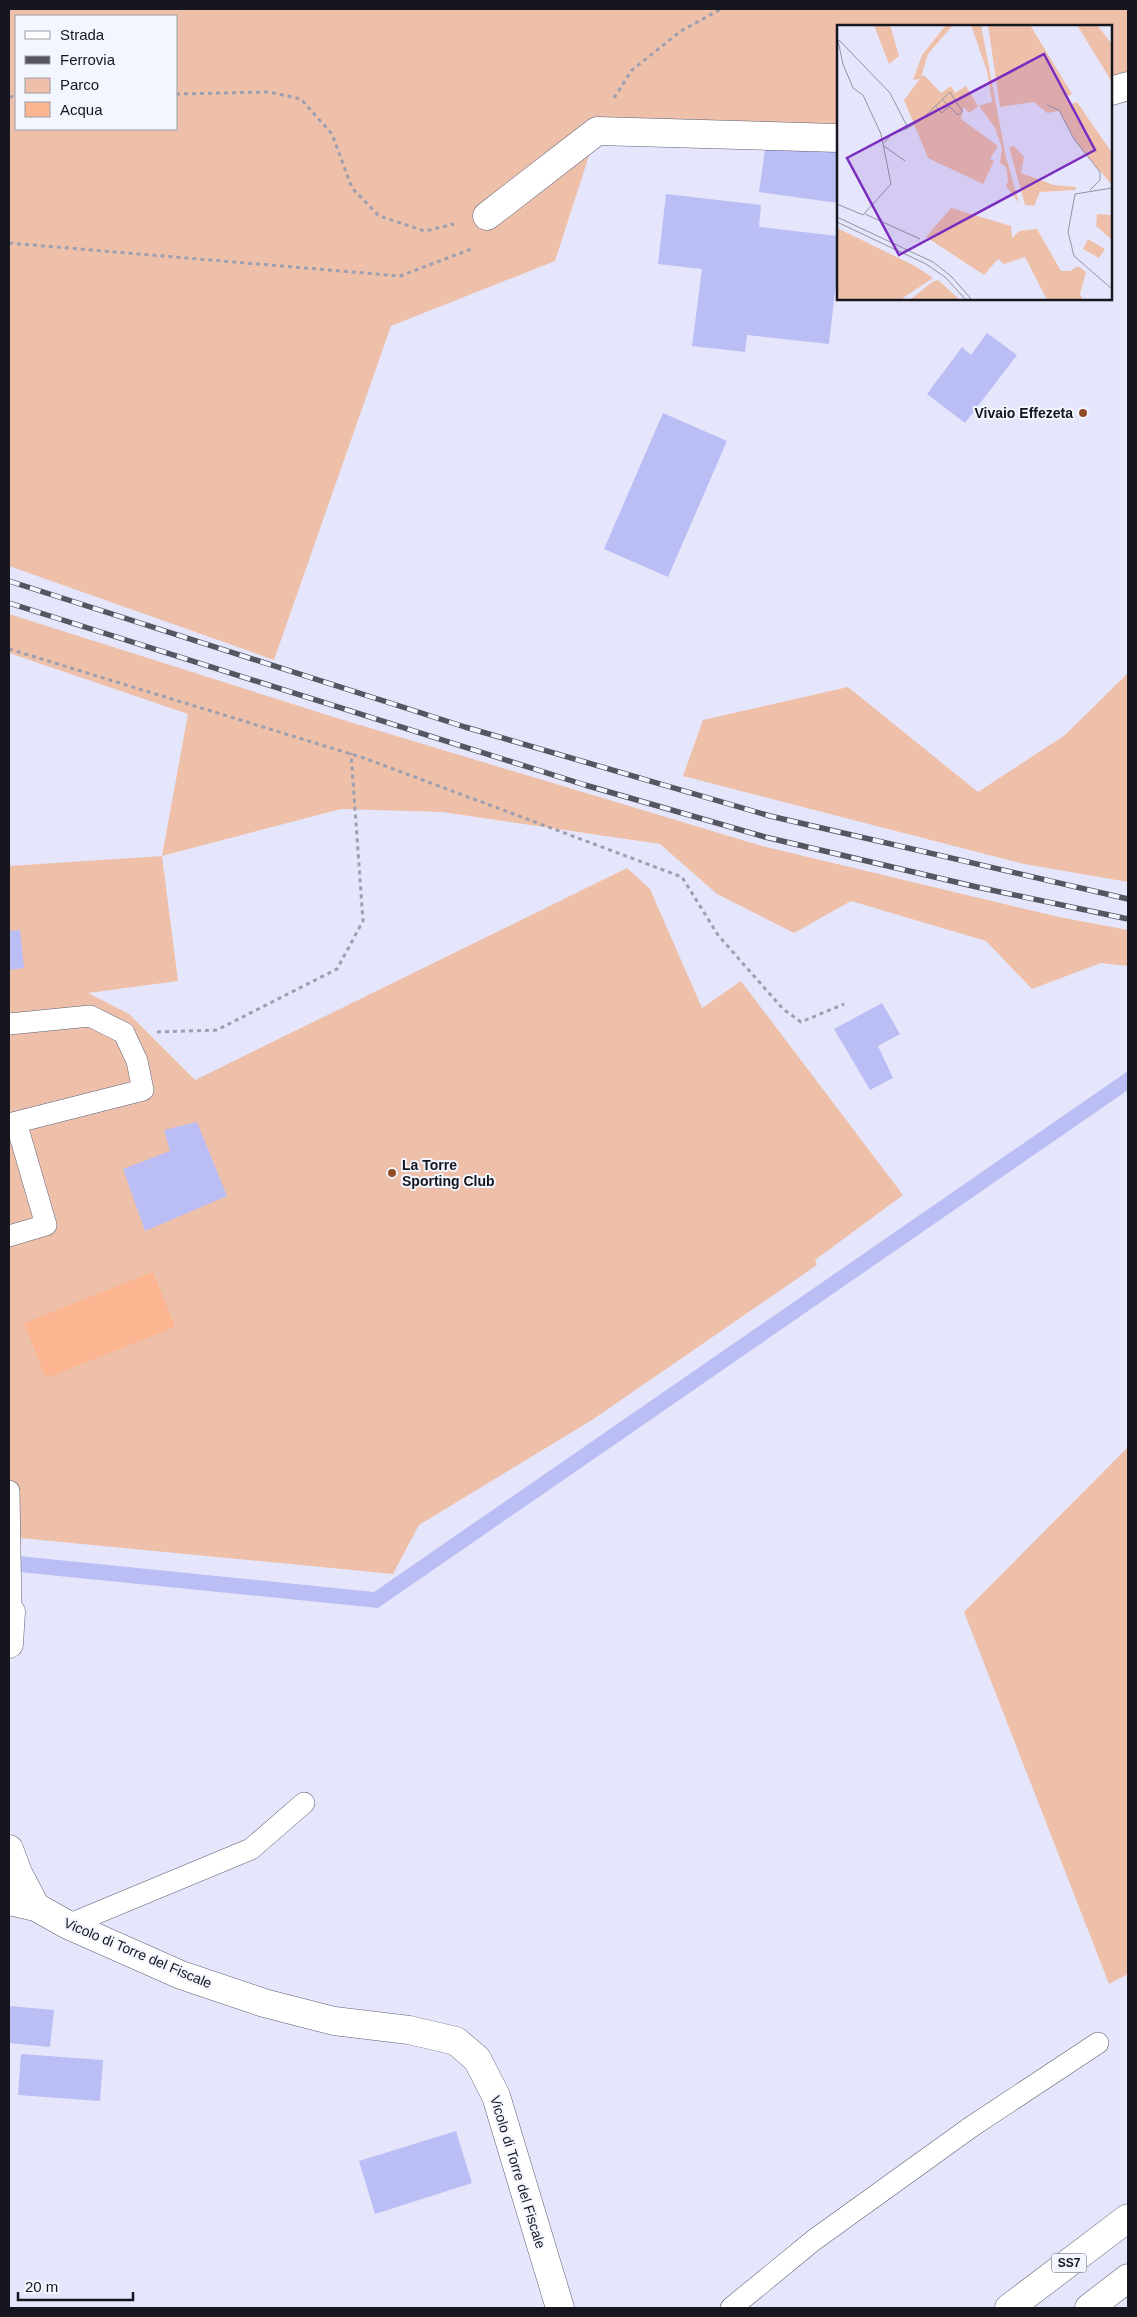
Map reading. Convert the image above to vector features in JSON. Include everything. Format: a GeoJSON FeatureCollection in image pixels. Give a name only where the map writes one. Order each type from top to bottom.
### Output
{"type":"FeatureCollection","features":[{"type":"Feature","properties":{"kind":"street"},"geometry":{"type":"LineString","coordinates":[[1112,91],[1128,86]]}},
{"type":"Feature","properties":{"kind":"street"},"geometry":{"type":"LineString","coordinates":[[487,216],[597,131],[837,138]]}},
{"type":"Feature","properties":{"kind":"street"},"geometry":{"type":"LineString","coordinates":[[9,1644],[10,1612]]}},
{"type":"Feature","properties":{"kind":"street"},"geometry":{"type":"LineString","coordinates":[[9,1849],[18,1873],[36,1907]]}},
{"type":"Feature","properties":{"kind":"street","name":"Vicolo di Torre del Fiscale"},"geometry":{"type":"LineString","coordinates":[[9,1901],[36,1907],[68,1925],[181,1975],[264,2003],[334,2021],[409,2030],[456,2040],[477,2059],[496,2096],[560,2308]]}},
{"type":"Feature","properties":{"kind":"street","name":"SS7"},"geometry":{"type":"LineString","coordinates":[[1009,2308],[1128,2218]]}},
{"type":"Feature","properties":{"kind":"street"},"geometry":{"type":"LineString","coordinates":[[1089,2308],[1128,2278]]}},
{"type":"Feature","properties":{"kind":"lane"},"geometry":{"type":"LineString","coordinates":[[9,1024],[90,1016],[124,1034],[137,1061],[143,1090],[12,1123],[46,1225],[9,1236]]}},
{"type":"Feature","properties":{"kind":"lane"},"geometry":{"type":"LineString","coordinates":[[9,1492],[10,1612]]}},
{"type":"Feature","properties":{"kind":"lane"},"geometry":{"type":"LineString","coordinates":[[68,1925],[251,1849],[304,1803]]}},
{"type":"Feature","properties":{"kind":"lane"},"geometry":{"type":"LineString","coordinates":[[732,2308],[822,2234],[971,2126],[1098,2043]]}},
{"type":"Feature","properties":{"kind":"path"},"geometry":{"type":"LineString","coordinates":[[597,131],[614,98],[632,70],[682,32],[721,9]]}},
{"type":"Feature","properties":{"kind":"path"},"geometry":{"type":"LineString","coordinates":[[178,94],[269,92],[301,99],[332,134],[352,188],[379,216],[425,231],[487,216]]}},
{"type":"Feature","properties":{"kind":"path"},"geometry":{"type":"LineString","coordinates":[[9,243],[400,276],[477,247],[487,216]]}},
{"type":"Feature","properties":{"kind":"path"},"geometry":{"type":"LineString","coordinates":[[9,649],[351,753],[682,877],[718,935],[783,1009],[801,1022],[844,1004]]}},
{"type":"Feature","properties":{"kind":"path"},"geometry":{"type":"LineString","coordinates":[[124,1034],[217,1030],[338,969],[363,921],[351,753]]}},
{"type":"Feature","properties":{"kind":"green space"},"geometry":{"type":"Polygon","coordinates":[[[9,9],[1128,9],[1128,102],[1112,105],[1112,25],[837,25],[837,127],[597,131],[555,261],[391,326],[274,660],[9,566],[9,9]]]}},
{"type":"Feature","properties":{"kind":"green space"},"geometry":{"type":"Polygon","coordinates":[[[9,614],[340,719],[762,846],[1059,917],[1128,930],[1128,966],[1101,963],[1032,989],[986,941],[851,901],[794,933],[717,894],[660,844],[442,812],[341,809],[162,856],[188,714],[9,653],[9,614]]]}},
{"type":"Feature","properties":{"kind":"green space"},"geometry":{"type":"Polygon","coordinates":[[[1128,673],[1128,882],[1024,864],[683,776],[703,720],[848,687],[978,792],[1065,735],[1128,673]]]}},
{"type":"Feature","properties":{"kind":"green space","name":"La Torre Sporting Club"},"geometry":{"type":"Polygon","coordinates":[[[162,856],[178,981],[88,993],[129,1014],[195,1080],[627,868],[650,889],[702,1008],[741,981],[903,1195],[815,1260],[817,1265],[592,1420],[419,1525],[393,1574],[9,1537],[9,866],[162,856]]]}},
{"type":"Feature","properties":{"kind":"green space"},"geometry":{"type":"Polygon","coordinates":[[[1128,1447],[1128,1974],[1109,1984],[964,1612],[1128,1447]]]}},
{"type":"Feature","properties":{"kind":"water"},"geometry":{"type":"Polygon","coordinates":[[[153,1272],[175,1327],[46,1378],[24,1323],[153,1272]]]}},
{"type":"Feature","properties":{"kind":"building"},"geometry":{"type":"Polygon","coordinates":[[[766,142],[837,151],[837,203],[759,192],[766,142]]]}},
{"type":"Feature","properties":{"kind":"building"},"geometry":{"type":"Polygon","coordinates":[[[666,194],[761,205],[759,227],[837,236],[837,274],[829,344],[747,335],[745,352],[692,346],[702,269],[658,264],[666,194]]]}},
{"type":"Feature","properties":{"kind":"building"},"geometry":{"type":"Polygon","coordinates":[[[987,333],[1017,355],[965,423],[927,394],[962,347],[971,355],[987,333]]]}},
{"type":"Feature","properties":{"kind":"building"},"geometry":{"type":"Polygon","coordinates":[[[663,413],[727,441],[668,577],[604,549],[663,413]]]}},
{"type":"Feature","properties":{"kind":"building"},"geometry":{"type":"Polygon","coordinates":[[[20,930],[24,968],[9,970],[9,931],[20,930]]]}},
{"type":"Feature","properties":{"kind":"building"},"geometry":{"type":"Polygon","coordinates":[[[882,1003],[900,1034],[878,1046],[893,1078],[870,1090],[834,1029],[882,1003]]]}},
{"type":"Feature","properties":{"kind":"building"},"geometry":{"type":"Polygon","coordinates":[[[1128,1071],[1128,1090],[378,1608],[9,1571],[9,1555],[374,1592],[1128,1071]]]}},
{"type":"Feature","properties":{"kind":"building"},"geometry":{"type":"Polygon","coordinates":[[[197,1122],[227,1196],[145,1231],[123,1169],[170,1151],[164,1130],[197,1122]]]}},
{"type":"Feature","properties":{"kind":"building"},"geometry":{"type":"Polygon","coordinates":[[[9,2006],[54,2010],[50,2047],[9,2043],[9,2006]]]}},
{"type":"Feature","properties":{"kind":"building"},"geometry":{"type":"Polygon","coordinates":[[[21,2054],[103,2060],[100,2101],[18,2095],[21,2054]]]}},
{"type":"Feature","properties":{"kind":"building"},"geometry":{"type":"Polygon","coordinates":[[[456,2131],[472,2183],[375,2214],[359,2161],[456,2131]]]}},
{"type":"Feature","properties":{"kind":"railway"},"geometry":{"type":"LineString","coordinates":[[9,581],[465,727],[770,816],[1128,899]]}},
{"type":"Feature","properties":{"kind":"railway"},"geometry":{"type":"LineString","coordinates":[[9,603],[585,785],[765,837],[977,887],[1128,919]]}},
{"type":"Feature","properties":{"kind":"place","name":"Vivaio Effezeta"},"geometry":{"type":"Point","coordinates":[1083,413]}},
{"type":"Feature","properties":{"kind":"place","name":"La Torre Sporting Club"},"geometry":{"type":"Point","coordinates":[392,1173]}}]}
